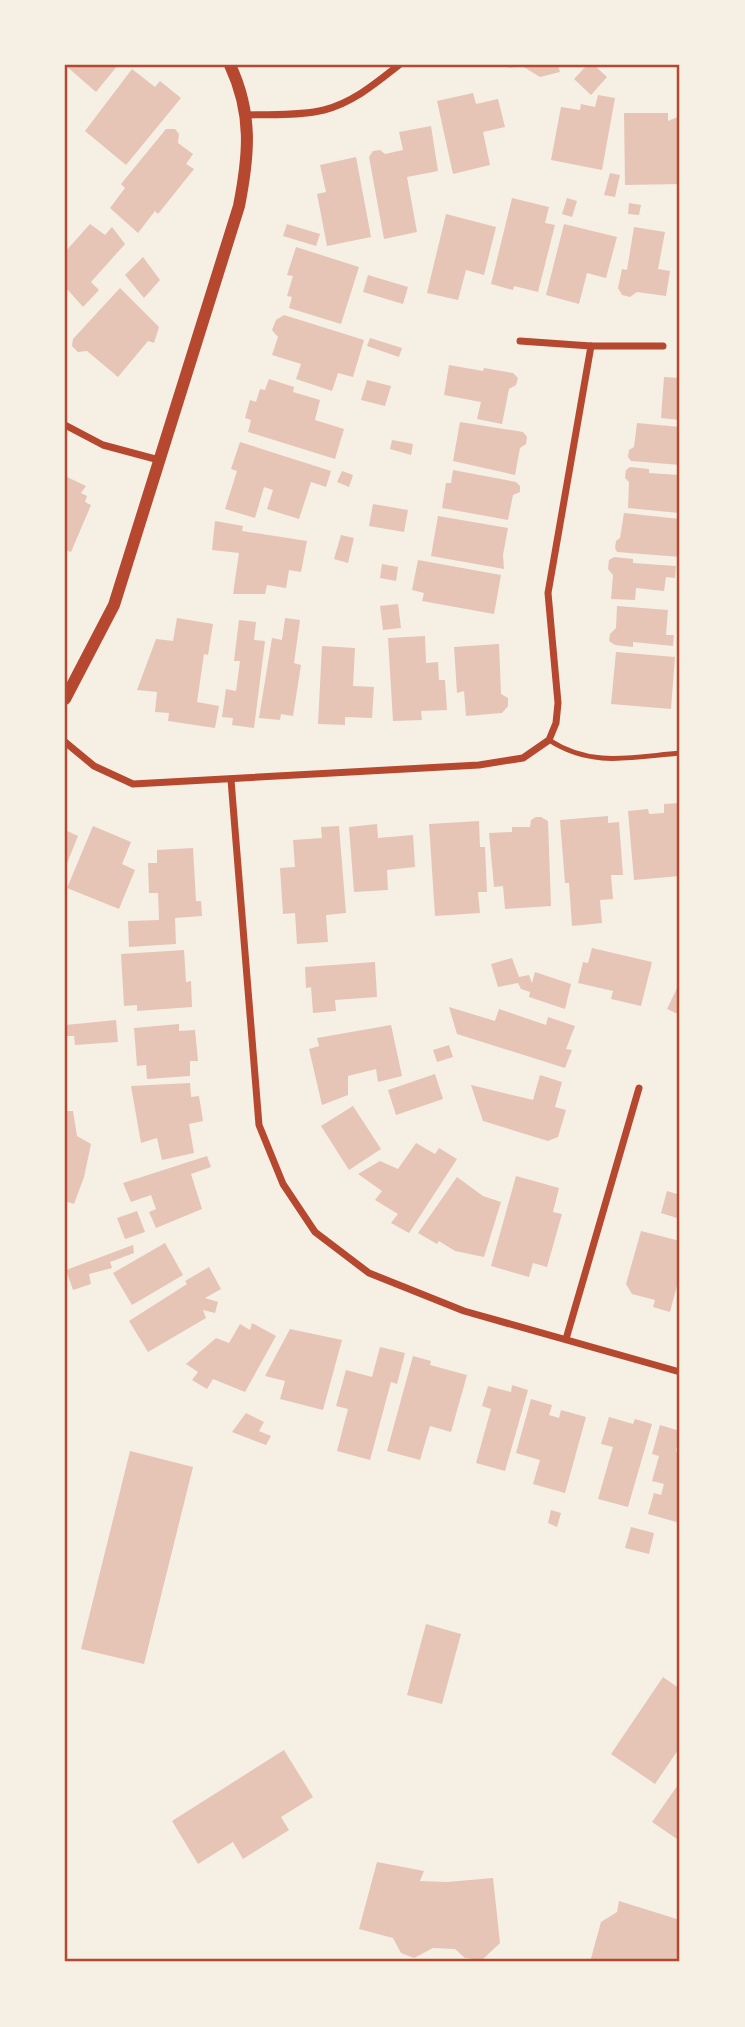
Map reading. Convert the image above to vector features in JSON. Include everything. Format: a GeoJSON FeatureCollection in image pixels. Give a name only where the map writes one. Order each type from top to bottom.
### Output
{"type":"FeatureCollection","features":[{"type":"Feature","properties":{"kind":"street"},"geometry":{"type":"LineString","coordinates":[[65,699],[114,605],[239,206],[248,161],[247,116],[240,86],[230,65]]}},
{"type":"Feature","properties":{"kind":"street"},"geometry":{"type":"LineString","coordinates":[[247,116],[323,110],[369,90],[399,65]]}},
{"type":"Feature","properties":{"kind":"street"},"geometry":{"type":"LineString","coordinates":[[520,341],[591,346],[663,345]]}},
{"type":"Feature","properties":{"kind":"street"},"geometry":{"type":"LineString","coordinates":[[65,741],[94,766],[133,784],[480,765],[523,758],[549,740],[556,723],[558,703],[548,593],[591,346]]}},
{"type":"Feature","properties":{"kind":"street"},"geometry":{"type":"LineString","coordinates":[[65,425],[103,444],[159,460]]}},
{"type":"Feature","properties":{"kind":"street"},"geometry":{"type":"LineString","coordinates":[[231,780],[259,1125],[283,1184],[315,1232],[369,1273],[464,1311],[680,1372]]}},
{"type":"Feature","properties":{"kind":"street"},"geometry":{"type":"LineString","coordinates":[[566,1339],[639,1088]]}},
{"type":"Feature","properties":{"kind":"lane"},"geometry":{"type":"LineString","coordinates":[[549,740],[567,751],[598,759],[680,753]]}},
{"type":"Feature","properties":{"kind":"building"},"geometry":{"type":"Polygon","coordinates":[[[65,65],[118,65],[96,92],[65,65]]]}},
{"type":"Feature","properties":{"kind":"building"},"geometry":{"type":"Polygon","coordinates":[[[508,65],[558,65],[560,72],[540,77],[522,66],[509,68],[508,65]]]}},
{"type":"Feature","properties":{"kind":"building"},"geometry":{"type":"Polygon","coordinates":[[[587,65],[594,65],[607,77],[591,95],[574,79],[587,65]]]}},
{"type":"Feature","properties":{"kind":"building"},"geometry":{"type":"Polygon","coordinates":[[[132,69],[155,87],[160,81],[181,98],[126,165],[85,131],[132,69]]]}},
{"type":"Feature","properties":{"kind":"building"},"geometry":{"type":"Polygon","coordinates":[[[473,93],[476,104],[498,99],[505,127],[483,132],[490,165],[453,174],[437,101],[473,93]]]}},
{"type":"Feature","properties":{"kind":"building"},"geometry":{"type":"Polygon","coordinates":[[[598,95],[615,98],[602,170],[551,160],[561,107],[580,110],[581,104],[595,107],[598,95]]]}},
{"type":"Feature","properties":{"kind":"building"},"geometry":{"type":"Polygon","coordinates":[[[624,113],[668,113],[668,121],[680,116],[680,184],[625,185],[624,113]]]}},
{"type":"Feature","properties":{"kind":"building"},"geometry":{"type":"Polygon","coordinates":[[[431,126],[438,171],[407,177],[417,232],[384,239],[369,157],[373,151],[380,150],[385,154],[403,150],[399,132],[431,126]]]}},
{"type":"Feature","properties":{"kind":"building"},"geometry":{"type":"Polygon","coordinates":[[[166,129],[175,129],[179,134],[178,143],[193,154],[186,164],[194,169],[158,214],[155,211],[138,233],[110,208],[125,188],[121,184],[166,129]]]}},
{"type":"Feature","properties":{"kind":"building"},"geometry":{"type":"Polygon","coordinates":[[[356,157],[371,237],[327,246],[317,194],[326,192],[320,165],[356,157]]]}},
{"type":"Feature","properties":{"kind":"building"},"geometry":{"type":"Polygon","coordinates":[[[610,173],[620,175],[615,197],[604,195],[610,173]]]}},
{"type":"Feature","properties":{"kind":"building"},"geometry":{"type":"Polygon","coordinates":[[[512,198],[549,207],[545,223],[555,225],[538,292],[514,286],[513,290],[491,284],[512,198]]]}},
{"type":"Feature","properties":{"kind":"building"},"geometry":{"type":"Polygon","coordinates":[[[567,198],[577,201],[572,217],[562,214],[567,198]]]}},
{"type":"Feature","properties":{"kind":"building"},"geometry":{"type":"Polygon","coordinates":[[[629,203],[641,205],[639,215],[628,214],[629,203]]]}},
{"type":"Feature","properties":{"kind":"building"},"geometry":{"type":"Polygon","coordinates":[[[446,214],[496,227],[484,275],[466,270],[458,300],[427,293],[446,214]]]}},
{"type":"Feature","properties":{"kind":"building"},"geometry":{"type":"Polygon","coordinates":[[[90,224],[105,235],[112,227],[125,244],[91,282],[99,290],[83,307],[68,290],[65,294],[65,252],[90,224]]]}},
{"type":"Feature","properties":{"kind":"building"},"geometry":{"type":"Polygon","coordinates":[[[287,224],[320,234],[316,246],[283,236],[287,224]]]}},
{"type":"Feature","properties":{"kind":"building"},"geometry":{"type":"Polygon","coordinates":[[[564,224],[617,237],[606,278],[587,273],[579,304],[546,295],[564,224]]]}},
{"type":"Feature","properties":{"kind":"building"},"geometry":{"type":"Polygon","coordinates":[[[634,227],[665,232],[658,269],[670,271],[666,296],[637,292],[630,297],[622,295],[618,288],[622,269],[627,270],[634,227]]]}},
{"type":"Feature","properties":{"kind":"building"},"geometry":{"type":"Polygon","coordinates":[[[296,247],[359,267],[341,324],[289,308],[292,297],[287,296],[293,276],[287,275],[296,247]]]}},
{"type":"Feature","properties":{"kind":"building"},"geometry":{"type":"Polygon","coordinates":[[[143,257],[160,280],[144,298],[125,275],[143,257]]]}},
{"type":"Feature","properties":{"kind":"building"},"geometry":{"type":"Polygon","coordinates":[[[368,275],[408,287],[403,304],[363,292],[368,275]]]}},
{"type":"Feature","properties":{"kind":"building"},"geometry":{"type":"Polygon","coordinates":[[[120,288],[159,327],[154,343],[148,341],[118,377],[87,351],[78,352],[72,346],[73,339],[120,288]]]}},
{"type":"Feature","properties":{"kind":"building"},"geometry":{"type":"Polygon","coordinates":[[[284,315],[364,340],[353,377],[338,373],[332,391],[296,379],[301,364],[272,355],[278,337],[272,330],[276,320],[284,315]]]}},
{"type":"Feature","properties":{"kind":"building"},"geometry":{"type":"Polygon","coordinates":[[[370,338],[402,348],[399,357],[367,346],[370,338]]]}},
{"type":"Feature","properties":{"kind":"building"},"geometry":{"type":"Polygon","coordinates":[[[449,365],[513,373],[518,378],[516,385],[509,389],[502,424],[477,419],[481,402],[444,395],[449,365]]]}},
{"type":"Feature","properties":{"kind":"building"},"geometry":{"type":"Polygon","coordinates":[[[664,377],[680,378],[680,420],[661,418],[664,377]]]}},
{"type":"Feature","properties":{"kind":"building"},"geometry":{"type":"Polygon","coordinates":[[[269,379],[294,387],[293,392],[320,400],[315,420],[344,429],[335,459],[248,432],[251,420],[245,418],[250,400],[256,402],[260,389],[265,390],[269,379]]]}},
{"type":"Feature","properties":{"kind":"building"},"geometry":{"type":"Polygon","coordinates":[[[367,380],[391,386],[385,406],[361,400],[367,380]]]}},
{"type":"Feature","properties":{"kind":"building"},"geometry":{"type":"Polygon","coordinates":[[[460,422],[523,432],[527,437],[526,444],[520,448],[515,475],[453,461],[460,422]]]}},
{"type":"Feature","properties":{"kind":"building"},"geometry":{"type":"Polygon","coordinates":[[[637,423],[680,427],[680,465],[631,461],[628,457],[629,450],[634,447],[637,423]]]}},
{"type":"Feature","properties":{"kind":"building"},"geometry":{"type":"Polygon","coordinates":[[[392,440],[413,444],[411,455],[390,449],[392,440]]]}},
{"type":"Feature","properties":{"kind":"building"},"geometry":{"type":"Polygon","coordinates":[[[240,442],[331,471],[326,487],[311,482],[299,519],[267,509],[273,490],[264,487],[255,518],[225,509],[237,471],[231,469],[240,442]]]}},
{"type":"Feature","properties":{"kind":"building"},"geometry":{"type":"Polygon","coordinates":[[[630,467],[649,469],[649,473],[680,475],[679,513],[628,508],[629,482],[625,478],[626,470],[630,467]]]}},
{"type":"Feature","properties":{"kind":"building"},"geometry":{"type":"Polygon","coordinates":[[[453,470],[516,482],[520,486],[520,492],[513,495],[508,520],[442,508],[446,483],[451,483],[453,470]]]}},
{"type":"Feature","properties":{"kind":"building"},"geometry":{"type":"Polygon","coordinates":[[[342,471],[353,475],[349,487],[337,482],[342,471]]]}},
{"type":"Feature","properties":{"kind":"building"},"geometry":{"type":"Polygon","coordinates":[[[67,477],[86,486],[81,493],[87,496],[85,502],[91,505],[71,552],[65,550],[67,477]]]}},
{"type":"Feature","properties":{"kind":"building"},"geometry":{"type":"Polygon","coordinates":[[[373,504],[408,510],[404,532],[369,526],[373,504]]]}},
{"type":"Feature","properties":{"kind":"building"},"geometry":{"type":"Polygon","coordinates":[[[624,513],[680,519],[680,557],[617,552],[616,541],[620,538],[624,513]]]}},
{"type":"Feature","properties":{"kind":"building"},"geometry":{"type":"Polygon","coordinates":[[[438,516],[508,528],[503,555],[504,569],[431,556],[438,516]]]}},
{"type":"Feature","properties":{"kind":"building"},"geometry":{"type":"Polygon","coordinates":[[[215,521],[243,526],[242,531],[307,541],[301,572],[289,570],[286,588],[267,585],[265,594],[233,594],[239,553],[212,550],[215,521]]]}},
{"type":"Feature","properties":{"kind":"building"},"geometry":{"type":"Polygon","coordinates":[[[341,535],[354,538],[348,563],[334,559],[341,535]]]}},
{"type":"Feature","properties":{"kind":"building"},"geometry":{"type":"Polygon","coordinates":[[[614,557],[633,559],[633,563],[676,566],[675,578],[666,577],[664,591],[636,588],[635,600],[611,599],[613,575],[608,569],[609,560],[614,557]]]}},
{"type":"Feature","properties":{"kind":"building"},"geometry":{"type":"Polygon","coordinates":[[[418,560],[501,575],[494,614],[422,601],[424,593],[412,590],[418,560]]]}},
{"type":"Feature","properties":{"kind":"building"},"geometry":{"type":"Polygon","coordinates":[[[382,564],[398,567],[396,581],[380,578],[382,564]]]}},
{"type":"Feature","properties":{"kind":"building"},"geometry":{"type":"Polygon","coordinates":[[[398,604],[401,628],[383,630],[380,606],[398,604]]]}},
{"type":"Feature","properties":{"kind":"building"},"geometry":{"type":"Polygon","coordinates":[[[617,606],[668,610],[666,635],[674,635],[673,646],[633,642],[633,647],[615,645],[609,641],[610,634],[616,628],[617,606]]]}},
{"type":"Feature","properties":{"kind":"building"},"geometry":{"type":"Polygon","coordinates":[[[177,618],[213,624],[208,655],[204,654],[197,702],[219,706],[215,728],[168,721],[169,713],[155,712],[157,692],[137,690],[156,639],[173,641],[177,618]]]}},
{"type":"Feature","properties":{"kind":"building"},"geometry":{"type":"Polygon","coordinates":[[[285,618],[300,620],[294,663],[301,665],[293,716],[281,714],[280,720],[259,718],[272,638],[282,640],[285,618]]]}},
{"type":"Feature","properties":{"kind":"building"},"geometry":{"type":"Polygon","coordinates":[[[239,620],[256,622],[254,640],[265,641],[254,728],[232,725],[233,718],[222,717],[226,689],[236,691],[240,661],[234,661],[239,620]]]}},
{"type":"Feature","properties":{"kind":"building"},"geometry":{"type":"Polygon","coordinates":[[[425,636],[426,663],[438,662],[439,680],[445,680],[447,710],[421,711],[422,720],[393,721],[388,638],[425,636]]]}},
{"type":"Feature","properties":{"kind":"building"},"geometry":{"type":"Polygon","coordinates":[[[499,644],[501,694],[508,698],[508,706],[502,713],[466,716],[464,691],[457,693],[454,647],[499,644]]]}},
{"type":"Feature","properties":{"kind":"building"},"geometry":{"type":"Polygon","coordinates":[[[322,646],[355,648],[353,686],[374,687],[372,718],[345,717],[345,725],[318,724],[322,646]]]}},
{"type":"Feature","properties":{"kind":"building"},"geometry":{"type":"Polygon","coordinates":[[[616,652],[675,657],[671,709],[611,704],[616,652]]]}},
{"type":"Feature","properties":{"kind":"building"},"geometry":{"type":"Polygon","coordinates":[[[680,803],[680,876],[634,880],[628,811],[648,809],[649,814],[664,813],[664,804],[680,803]]]}},
{"type":"Feature","properties":{"kind":"building"},"geometry":{"type":"Polygon","coordinates":[[[608,816],[608,823],[619,822],[623,875],[611,875],[613,899],[600,900],[602,923],[572,926],[569,883],[565,883],[560,820],[608,816]]]}},
{"type":"Feature","properties":{"kind":"building"},"geometry":{"type":"Polygon","coordinates":[[[536,817],[548,821],[551,906],[505,909],[503,886],[494,887],[489,833],[512,832],[512,827],[530,827],[531,820],[536,817]]]}},
{"type":"Feature","properties":{"kind":"building"},"geometry":{"type":"Polygon","coordinates":[[[479,821],[480,847],[485,847],[487,892],[478,892],[480,913],[435,916],[429,824],[479,821]]]}},
{"type":"Feature","properties":{"kind":"building"},"geometry":{"type":"Polygon","coordinates":[[[377,824],[378,838],[413,835],[415,867],[387,870],[388,890],[354,892],[349,827],[377,824]]]}},
{"type":"Feature","properties":{"kind":"building"},"geometry":{"type":"Polygon","coordinates":[[[93,826],[131,842],[122,864],[135,870],[119,909],[67,888],[93,826]]]}},
{"type":"Feature","properties":{"kind":"building"},"geometry":{"type":"Polygon","coordinates":[[[339,826],[346,913],[326,915],[328,942],[297,944],[295,913],[283,914],[280,868],[295,867],[293,840],[322,838],[321,827],[339,826]]]}},
{"type":"Feature","properties":{"kind":"building"},"geometry":{"type":"Polygon","coordinates":[[[65,830],[78,836],[65,868],[65,830]]]}},
{"type":"Feature","properties":{"kind":"building"},"geometry":{"type":"Polygon","coordinates":[[[193,848],[196,901],[201,901],[202,916],[175,918],[176,944],[129,947],[128,921],[159,920],[158,893],[149,893],[148,863],[157,863],[157,850],[193,848]]]}},
{"type":"Feature","properties":{"kind":"building"},"geometry":{"type":"Polygon","coordinates":[[[592,948],[652,962],[641,1006],[611,999],[613,991],[578,983],[583,962],[588,963],[592,948]]]}},
{"type":"Feature","properties":{"kind":"building"},"geometry":{"type":"Polygon","coordinates":[[[184,950],[186,982],[191,981],[192,1007],[137,1011],[137,1005],[124,1006],[121,954],[184,950]]]}},
{"type":"Feature","properties":{"kind":"building"},"geometry":{"type":"Polygon","coordinates":[[[512,958],[519,977],[529,975],[532,983],[535,972],[571,984],[565,1009],[529,997],[530,992],[521,989],[518,983],[498,987],[491,964],[512,958]]]}},
{"type":"Feature","properties":{"kind":"building"},"geometry":{"type":"Polygon","coordinates":[[[375,962],[377,997],[335,1000],[336,1011],[313,1013],[311,987],[306,988],[305,967],[375,962]]]}},
{"type":"Feature","properties":{"kind":"building"},"geometry":{"type":"Polygon","coordinates":[[[680,982],[680,1015],[667,1009],[680,982]]]}},
{"type":"Feature","properties":{"kind":"building"},"geometry":{"type":"Polygon","coordinates":[[[449,1007],[495,1021],[499,1009],[546,1025],[548,1017],[575,1026],[566,1049],[572,1050],[565,1068],[457,1034],[449,1007]]]}},
{"type":"Feature","properties":{"kind":"building"},"geometry":{"type":"Polygon","coordinates":[[[116,1020],[118,1042],[75,1045],[74,1036],[65,1036],[65,1025],[116,1020]]]}},
{"type":"Feature","properties":{"kind":"building"},"geometry":{"type":"Polygon","coordinates":[[[179,1024],[179,1031],[195,1030],[198,1061],[190,1061],[190,1076],[147,1079],[146,1065],[137,1066],[134,1028],[179,1024]]]}},
{"type":"Feature","properties":{"kind":"building"},"geometry":{"type":"Polygon","coordinates":[[[391,1025],[402,1076],[378,1082],[376,1069],[348,1076],[348,1095],[322,1105],[309,1049],[319,1046],[317,1038],[391,1025]]]}},
{"type":"Feature","properties":{"kind":"building"},"geometry":{"type":"Polygon","coordinates":[[[449,1045],[453,1057],[437,1062],[433,1050],[449,1045]]]}},
{"type":"Feature","properties":{"kind":"building"},"geometry":{"type":"Polygon","coordinates":[[[435,1074],[443,1099],[396,1115],[388,1090],[435,1074]]]}},
{"type":"Feature","properties":{"kind":"building"},"geometry":{"type":"Polygon","coordinates":[[[540,1075],[562,1082],[555,1107],[566,1110],[558,1137],[548,1141],[483,1121],[471,1085],[533,1100],[540,1075]]]}},
{"type":"Feature","properties":{"kind":"building"},"geometry":{"type":"Polygon","coordinates":[[[190,1083],[191,1097],[199,1096],[203,1121],[189,1124],[194,1153],[162,1160],[157,1138],[141,1143],[131,1086],[190,1083]]]}},
{"type":"Feature","properties":{"kind":"building"},"geometry":{"type":"Polygon","coordinates":[[[353,1106],[381,1149],[349,1170],[321,1126],[353,1106]]]}},
{"type":"Feature","properties":{"kind":"building"},"geometry":{"type":"Polygon","coordinates":[[[65,1111],[73,1111],[77,1136],[91,1144],[84,1177],[74,1204],[65,1201],[65,1111]]]}},
{"type":"Feature","properties":{"kind":"building"},"geometry":{"type":"Polygon","coordinates":[[[416,1143],[435,1154],[439,1148],[457,1159],[409,1233],[391,1223],[398,1214],[375,1200],[382,1191],[358,1174],[380,1161],[398,1169],[416,1143]]]}},
{"type":"Feature","properties":{"kind":"building"},"geometry":{"type":"Polygon","coordinates":[[[207,1156],[211,1167],[191,1174],[202,1209],[156,1228],[149,1212],[156,1209],[151,1195],[131,1202],[123,1183],[207,1156]]]}},
{"type":"Feature","properties":{"kind":"building"},"geometry":{"type":"Polygon","coordinates":[[[516,1176],[559,1188],[553,1212],[562,1214],[547,1267],[533,1263],[529,1277],[491,1266],[516,1176]]]}},
{"type":"Feature","properties":{"kind":"building"},"geometry":{"type":"Polygon","coordinates":[[[457,1177],[483,1196],[501,1202],[484,1257],[455,1251],[418,1233],[457,1177]]]}},
{"type":"Feature","properties":{"kind":"building"},"geometry":{"type":"Polygon","coordinates":[[[667,1191],[680,1195],[680,1219],[661,1213],[667,1191]]]}},
{"type":"Feature","properties":{"kind":"building"},"geometry":{"type":"Polygon","coordinates":[[[137,1211],[145,1232],[125,1239],[117,1218],[137,1211]]]}},
{"type":"Feature","properties":{"kind":"building"},"geometry":{"type":"Polygon","coordinates":[[[641,1231],[680,1241],[680,1274],[670,1312],[653,1307],[655,1300],[632,1294],[626,1284],[641,1231]]]}},
{"type":"Feature","properties":{"kind":"building"},"geometry":{"type":"Polygon","coordinates":[[[165,1243],[183,1275],[132,1305],[113,1273],[165,1243]]]}},
{"type":"Feature","properties":{"kind":"building"},"geometry":{"type":"Polygon","coordinates":[[[133,1245],[134,1253],[110,1262],[112,1268],[89,1274],[91,1284],[73,1290],[66,1270],[133,1245]]]}},
{"type":"Feature","properties":{"kind":"building"},"geometry":{"type":"Polygon","coordinates":[[[209,1267],[221,1289],[205,1298],[218,1302],[215,1313],[203,1310],[206,1318],[148,1352],[129,1321],[209,1267]]]}},
{"type":"Feature","properties":{"kind":"building"},"geometry":{"type":"Polygon","coordinates":[[[252,1323],[276,1336],[245,1392],[213,1379],[207,1389],[192,1380],[198,1372],[186,1364],[216,1338],[229,1343],[240,1324],[250,1330],[252,1323]]]}},
{"type":"Feature","properties":{"kind":"building"},"geometry":{"type":"Polygon","coordinates":[[[290,1329],[342,1340],[323,1410],[280,1399],[285,1381],[265,1376],[290,1329]]]}},
{"type":"Feature","properties":{"kind":"building"},"geometry":{"type":"Polygon","coordinates":[[[380,1347],[405,1353],[397,1384],[391,1382],[370,1460],[337,1451],[348,1409],[336,1406],[346,1370],[372,1377],[380,1347]]]}},
{"type":"Feature","properties":{"kind":"building"},"geometry":{"type":"Polygon","coordinates":[[[413,1356],[431,1361],[430,1365],[467,1375],[451,1432],[430,1426],[420,1460],[387,1451],[413,1356]]]}},
{"type":"Feature","properties":{"kind":"building"},"geometry":{"type":"Polygon","coordinates":[[[512,1385],[528,1390],[505,1471],[476,1463],[491,1409],[482,1406],[488,1386],[511,1392],[512,1385]]]}},
{"type":"Feature","properties":{"kind":"building"},"geometry":{"type":"Polygon","coordinates":[[[531,1399],[552,1405],[549,1415],[559,1418],[561,1410],[586,1417],[565,1493],[533,1484],[540,1460],[516,1453],[531,1399]]]}},
{"type":"Feature","properties":{"kind":"building"},"geometry":{"type":"Polygon","coordinates":[[[246,1413],[264,1422],[259,1431],[271,1436],[266,1445],[232,1432],[246,1413]]]}},
{"type":"Feature","properties":{"kind":"building"},"geometry":{"type":"Polygon","coordinates":[[[609,1417],[633,1424],[635,1419],[652,1424],[628,1507],[598,1499],[613,1447],[601,1444],[609,1417]]]}},
{"type":"Feature","properties":{"kind":"building"},"geometry":{"type":"Polygon","coordinates":[[[660,1425],[680,1431],[676,1451],[680,1452],[680,1523],[648,1514],[654,1493],[661,1495],[664,1484],[652,1481],[659,1456],[652,1454],[660,1425]]]}},
{"type":"Feature","properties":{"kind":"building"},"geometry":{"type":"Polygon","coordinates":[[[130,1451],[193,1467],[144,1664],[81,1649],[130,1451]]]}},
{"type":"Feature","properties":{"kind":"building"},"geometry":{"type":"Polygon","coordinates":[[[551,1510],[561,1513],[557,1527],[548,1523],[551,1510]]]}},
{"type":"Feature","properties":{"kind":"building"},"geometry":{"type":"Polygon","coordinates":[[[631,1527],[654,1533],[649,1554],[625,1548],[631,1527]]]}},
{"type":"Feature","properties":{"kind":"building"},"geometry":{"type":"Polygon","coordinates":[[[426,1624],[461,1634],[442,1704],[407,1695],[426,1624]]]}},
{"type":"Feature","properties":{"kind":"building"},"geometry":{"type":"Polygon","coordinates":[[[663,1677],[680,1689],[680,1747],[655,1784],[611,1754],[663,1677]]]}},
{"type":"Feature","properties":{"kind":"building"},"geometry":{"type":"Polygon","coordinates":[[[284,1750],[313,1797],[281,1817],[289,1830],[243,1859],[233,1842],[198,1864],[172,1821],[284,1750]]]}},
{"type":"Feature","properties":{"kind":"building"},"geometry":{"type":"Polygon","coordinates":[[[680,1782],[680,1841],[652,1822],[680,1782]]]}},
{"type":"Feature","properties":{"kind":"building"},"geometry":{"type":"Polygon","coordinates":[[[377,1862],[424,1871],[420,1881],[447,1882],[493,1878],[500,1943],[482,1960],[465,1958],[455,1949],[433,1948],[414,1958],[401,1953],[393,1938],[359,1929],[377,1862]]]}},
{"type":"Feature","properties":{"kind":"building"},"geometry":{"type":"Polygon","coordinates":[[[619,1901],[680,1920],[680,1962],[590,1962],[601,1922],[617,1912],[619,1901]]]}}]}
